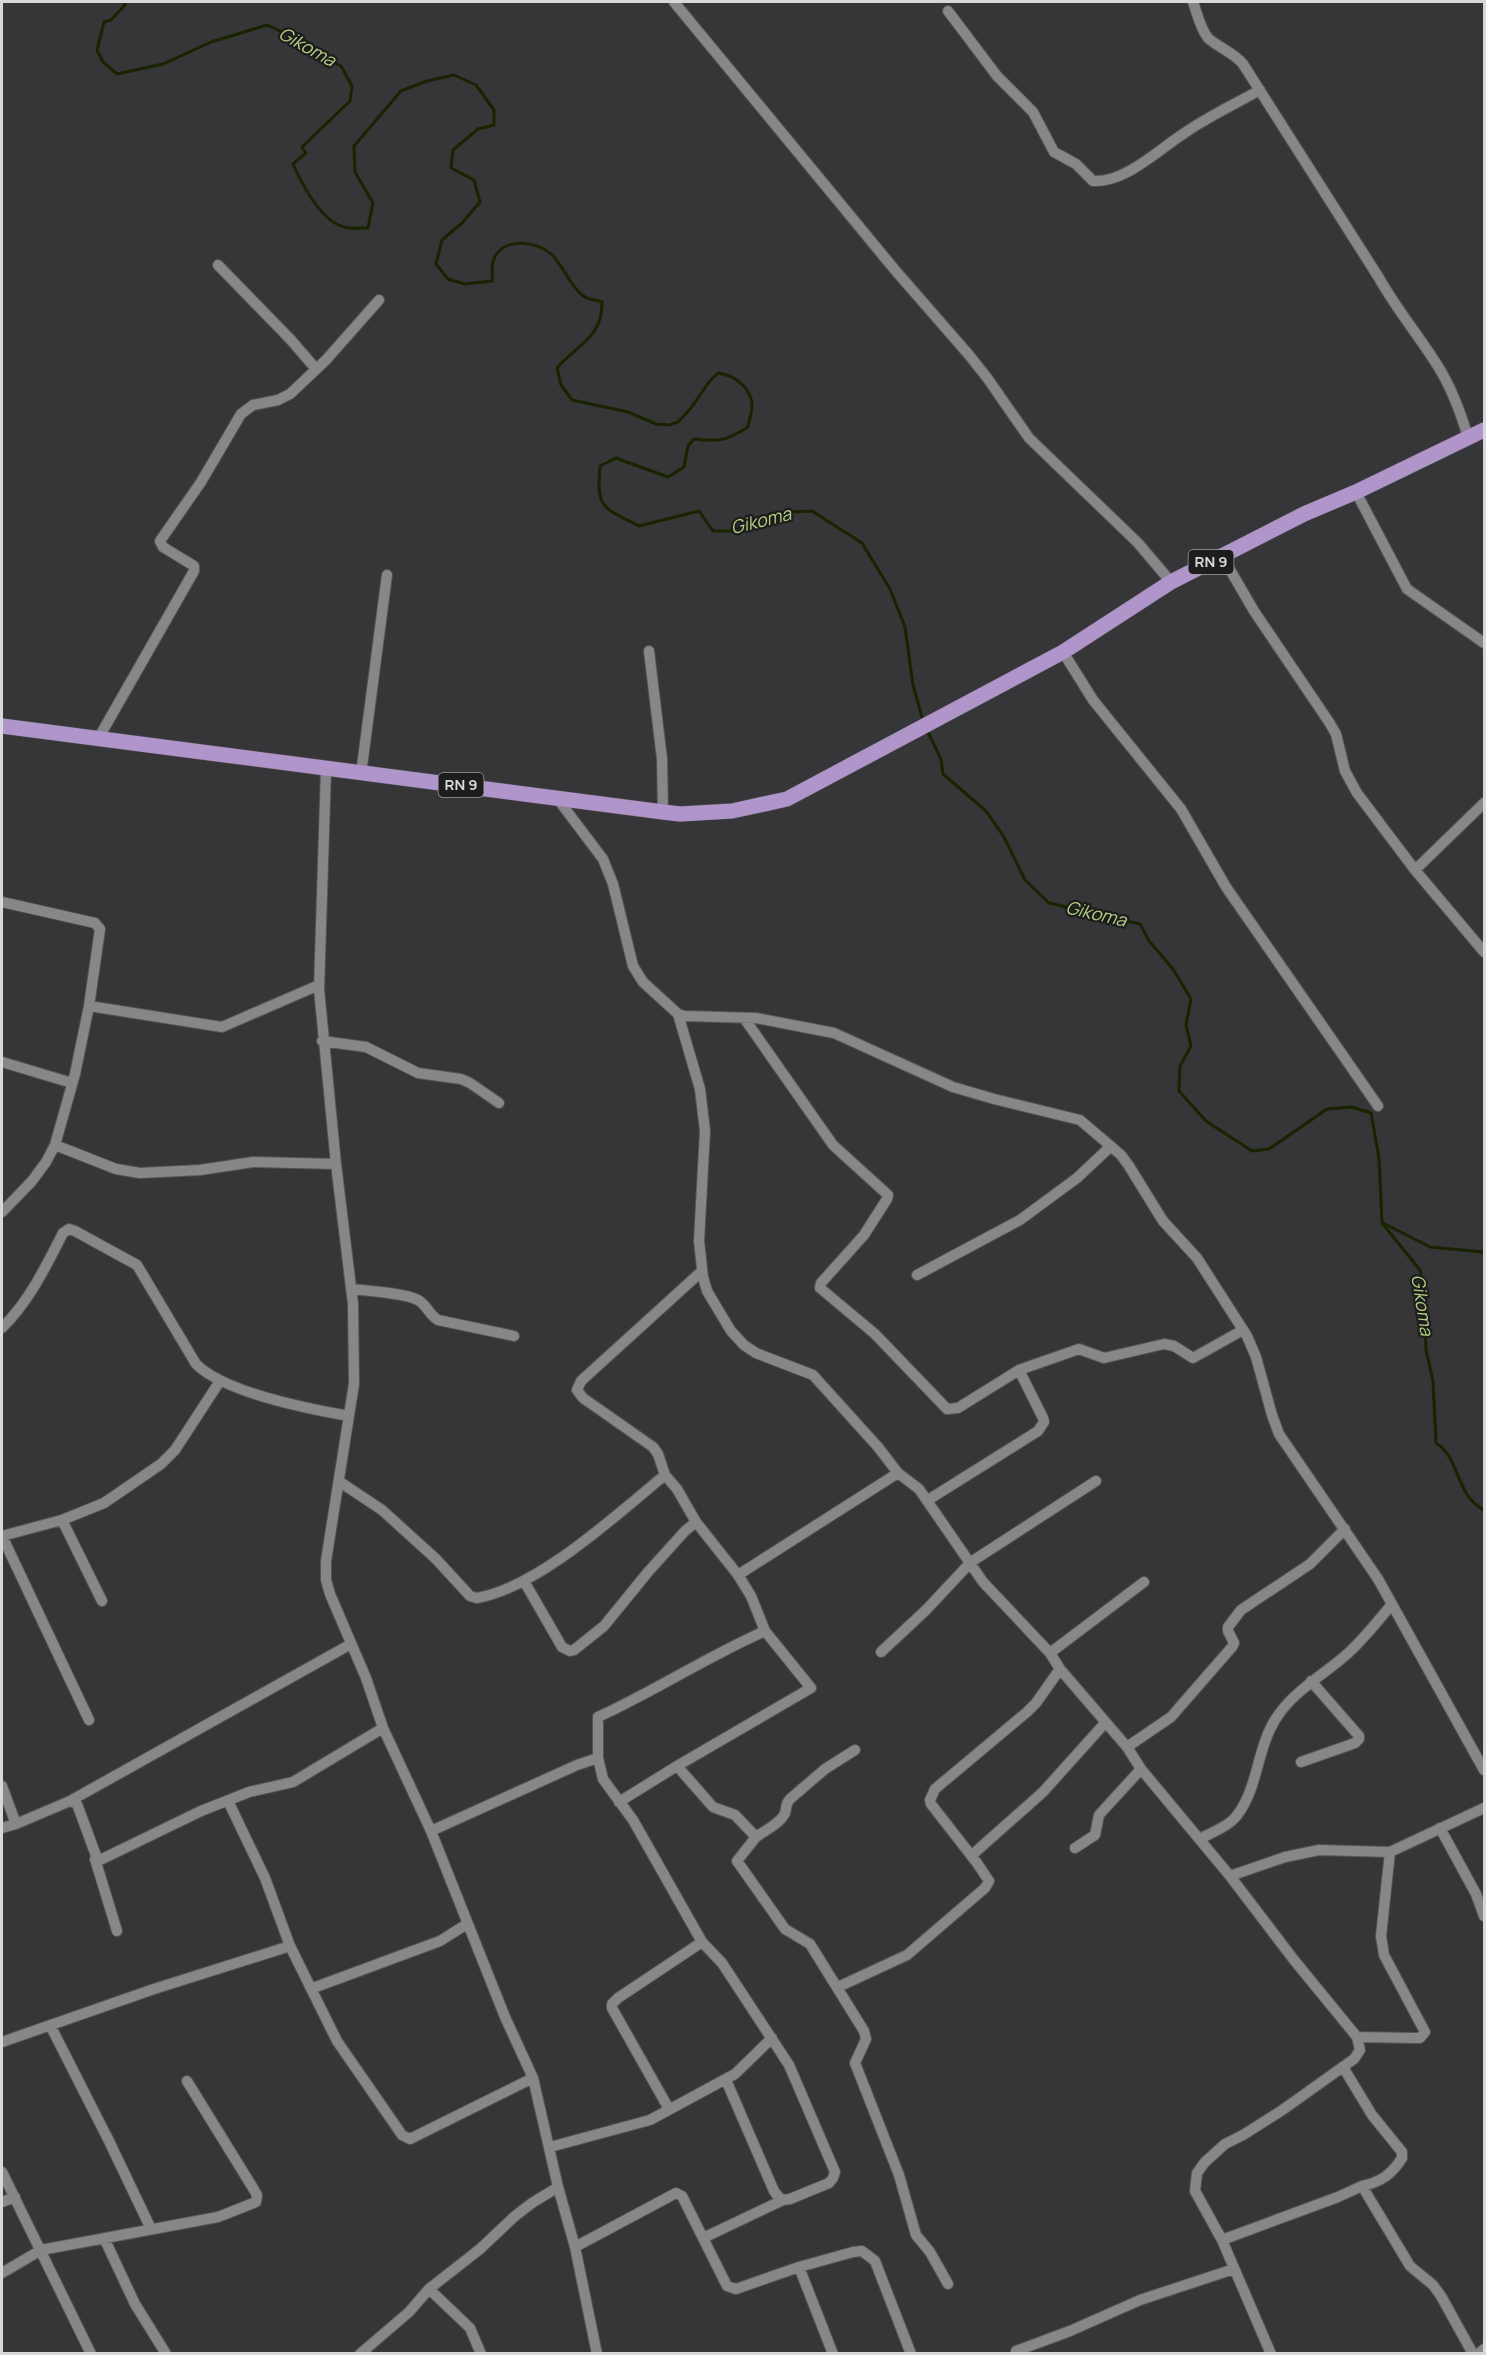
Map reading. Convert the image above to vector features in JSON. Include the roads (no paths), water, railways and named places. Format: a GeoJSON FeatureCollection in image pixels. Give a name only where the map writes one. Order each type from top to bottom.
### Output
{"type":"FeatureCollection","features":[{"type":"Feature","properties":{"kind":"main road","name":"RN 9"},"geometry":{"type":"LineString","coordinates":[[2,726],[680,814],[732,811],[788,799],[1064,652],[1171,582],[1304,514],[1356,492],[1485,430]]}},
{"type":"Feature","properties":{"kind":"street"},"geometry":{"type":"LineString","coordinates":[[674,2],[895,270],[969,355],[1029,438],[1138,543],[1171,582]]}},
{"type":"Feature","properties":{"kind":"street"},"geometry":{"type":"LineString","coordinates":[[1193,2],[1203,31],[1213,42],[1237,56],[1393,302],[1440,370],[1468,437]]}},
{"type":"Feature","properties":{"kind":"street"},"geometry":{"type":"LineString","coordinates":[[948,11],[997,76],[1033,112],[1054,152],[1076,164],[1093,181],[1106,181],[1121,175],[1162,150],[1182,134],[1260,90]]}},
{"type":"Feature","properties":{"kind":"street"},"geometry":{"type":"LineString","coordinates":[[218,265],[316,369]]}},
{"type":"Feature","properties":{"kind":"street"},"geometry":{"type":"LineString","coordinates":[[98,739],[194,571],[194,566],[163,547],[160,541],[201,482],[242,414],[253,405],[283,398],[316,369],[380,300]]}},
{"type":"Feature","properties":{"kind":"street"},"geometry":{"type":"LineString","coordinates":[[1356,492],[1407,589],[1485,643]]}},
{"type":"Feature","properties":{"kind":"street"},"geometry":{"type":"LineString","coordinates":[[1222,556],[1254,611],[1336,734],[1345,771],[1357,793],[1415,870],[1485,952]]}},
{"type":"Feature","properties":{"kind":"street"},"geometry":{"type":"LineString","coordinates":[[361,774],[387,575]]}},
{"type":"Feature","properties":{"kind":"street"},"geometry":{"type":"LineString","coordinates":[[649,651],[662,759],[663,812]]}},
{"type":"Feature","properties":{"kind":"street"},"geometry":{"type":"LineString","coordinates":[[1064,652],[1093,700],[1181,809],[1226,887],[1378,1106]]}},
{"type":"Feature","properties":{"kind":"street"},"geometry":{"type":"LineString","coordinates":[[326,769],[319,985],[322,1041],[331,1101],[351,1288],[354,1384],[326,1561],[326,1580],[366,1678],[383,1728],[430,1831],[533,2078],[558,2187],[575,2247],[597,2354]]}},
{"type":"Feature","properties":{"kind":"street"},"geometry":{"type":"LineString","coordinates":[[557,798],[603,859],[613,884],[633,966],[643,982],[678,1014],[744,1018],[834,1033],[953,1087],[1080,1120],[1111,1146],[1129,1166],[1163,1221],[1197,1258],[1243,1330],[1256,1357],[1279,1434],[1345,1529],[1392,1604],[1485,1770]]}},
{"type":"Feature","properties":{"kind":"street"},"geometry":{"type":"LineString","coordinates":[[1415,870],[1485,803]]}},
{"type":"Feature","properties":{"kind":"street"},"geometry":{"type":"LineString","coordinates":[[2,902],[96,922],[100,929],[89,1006],[55,1145],[32,1181],[2,1212]]}},
{"type":"Feature","properties":{"kind":"street"},"geometry":{"type":"LineString","coordinates":[[89,1006],[222,1027],[319,985]]}},
{"type":"Feature","properties":{"kind":"street"},"geometry":{"type":"LineString","coordinates":[[678,1014],[700,1089],[705,1131],[699,1240],[702,1271],[707,1291],[731,1331],[744,1345],[756,1353],[813,1375],[898,1473],[919,1489],[983,1582],[1050,1653],[1060,1669],[1127,1747],[1141,1769],[1230,1876],[1357,2037],[1360,2050],[1354,2059],[1281,2111],[1224,2144],[1197,2173],[1196,2191],[1221,2240],[1271,2354]]}},
{"type":"Feature","properties":{"kind":"street"},"geometry":{"type":"LineString","coordinates":[[744,1018],[833,1145],[888,1195],[864,1235],[822,1282],[820,1288],[875,1334],[947,1409],[958,1408],[1019,1370],[1079,1350],[1104,1358],[1164,1344],[1174,1346],[1193,1358],[1243,1330]]}},
{"type":"Feature","properties":{"kind":"street"},"geometry":{"type":"LineString","coordinates":[[322,1041],[366,1047],[418,1073],[461,1079],[471,1083],[500,1103]]}},
{"type":"Feature","properties":{"kind":"street"},"geometry":{"type":"LineString","coordinates":[[2,1062],[72,1083]]}},
{"type":"Feature","properties":{"kind":"street"},"geometry":{"type":"LineString","coordinates":[[55,1145],[116,1169],[140,1173],[200,1170],[262,1162],[336,1164]]}},
{"type":"Feature","properties":{"kind":"street"},"geometry":{"type":"LineString","coordinates":[[916,1275],[1020,1220],[1077,1178],[1111,1146]]}},
{"type":"Feature","properties":{"kind":"street"},"geometry":{"type":"LineString","coordinates":[[2,1328],[15,1315],[39,1282],[63,1233],[69,1230],[75,1231],[137,1265],[196,1364],[203,1371],[220,1381],[296,1406],[349,1416]]}},
{"type":"Feature","properties":{"kind":"street"},"geometry":{"type":"LineString","coordinates":[[619,1802],[811,1688],[765,1631],[751,1596],[738,1575],[696,1522],[677,1489],[665,1474],[653,1447],[583,1398],[577,1390],[578,1386],[702,1271]]}},
{"type":"Feature","properties":{"kind":"street"},"geometry":{"type":"LineString","coordinates":[[351,1288],[413,1298],[424,1304],[431,1316],[438,1320],[514,1335]]}},
{"type":"Feature","properties":{"kind":"street"},"geometry":{"type":"LineString","coordinates":[[928,1500],[1042,1427],[1043,1418],[1019,1370]]}},
{"type":"Feature","properties":{"kind":"street"},"geometry":{"type":"LineString","coordinates":[[89,1720],[2,1536],[62,1520],[104,1503],[168,1458],[176,1450],[220,1381]]}},
{"type":"Feature","properties":{"kind":"street"},"geometry":{"type":"LineString","coordinates":[[738,1575],[898,1473]]}},
{"type":"Feature","properties":{"kind":"street"},"geometry":{"type":"LineString","coordinates":[[340,1482],[382,1510],[436,1559],[472,1597],[483,1597],[533,1577],[600,1528],[665,1474]]}},
{"type":"Feature","properties":{"kind":"street"},"geometry":{"type":"LineString","coordinates":[[881,1652],[926,1610],[971,1562],[1096,1481]]}},
{"type":"Feature","properties":{"kind":"street"},"geometry":{"type":"LineString","coordinates":[[62,1520],[102,1601]]}},
{"type":"Feature","properties":{"kind":"street"},"geometry":{"type":"LineString","coordinates":[[524,1581],[562,1647],[570,1651],[574,1650],[604,1626],[648,1572],[696,1522]]}},
{"type":"Feature","properties":{"kind":"street"},"geometry":{"type":"LineString","coordinates":[[1127,1747],[1171,1717],[1232,1647],[1234,1643],[1228,1627],[1241,1610],[1310,1564],[1345,1529]]}},
{"type":"Feature","properties":{"kind":"street"},"geometry":{"type":"LineString","coordinates":[[1050,1653],[1144,1582]]}},
{"type":"Feature","properties":{"kind":"street"},"geometry":{"type":"LineString","coordinates":[[1200,1839],[1238,1814],[1248,1793],[1265,1739],[1284,1707],[1311,1682],[1346,1655],[1371,1630],[1392,1604]]}},
{"type":"Feature","properties":{"kind":"street"},"geometry":{"type":"LineString","coordinates":[[703,2238],[783,2200],[829,2183],[835,2172],[797,2080],[772,2038],[722,1964],[702,1942],[633,1820],[603,1779],[598,1758],[598,1717],[665,1684],[733,1645],[765,1631]]}},
{"type":"Feature","properties":{"kind":"street"},"geometry":{"type":"LineString","coordinates":[[2,1828],[70,1801],[351,1644]]}},
{"type":"Feature","properties":{"kind":"street"},"geometry":{"type":"LineString","coordinates":[[838,1987],[907,1955],[985,1888],[989,1881],[972,1855],[931,1804],[932,1795],[1031,1707],[1060,1669]]}},
{"type":"Feature","properties":{"kind":"street"},"geometry":{"type":"LineString","coordinates":[[1301,1762],[1355,1743],[1359,1739],[1359,1736],[1311,1682]]}},
{"type":"Feature","properties":{"kind":"street"},"geometry":{"type":"LineString","coordinates":[[972,1855],[1043,1792],[1105,1723]]}},
{"type":"Feature","properties":{"kind":"street"},"geometry":{"type":"LineString","coordinates":[[95,1858],[101,1861],[201,1811],[249,1792],[293,1782],[383,1728]]}},
{"type":"Feature","properties":{"kind":"street"},"geometry":{"type":"LineString","coordinates":[[855,1750],[825,1769],[790,1799],[786,1803],[786,1811],[782,1818],[756,1837],[738,1857],[740,1866],[785,1929],[810,1944],[864,2031],[866,2039],[855,2063],[899,2175],[916,2235],[930,2252],[948,2284]]}},
{"type":"Feature","properties":{"kind":"street"},"geometry":{"type":"LineString","coordinates":[[430,1831],[577,1765],[598,1758]]}},
{"type":"Feature","properties":{"kind":"street"},"geometry":{"type":"LineString","coordinates":[[677,1766],[713,1807],[735,1815],[756,1837]]}},
{"type":"Feature","properties":{"kind":"street"},"geometry":{"type":"LineString","coordinates":[[1075,1848],[1095,1835],[1099,1815],[1141,1769]]}},
{"type":"Feature","properties":{"kind":"street"},"geometry":{"type":"LineString","coordinates":[[2,1786],[16,1824]]}},
{"type":"Feature","properties":{"kind":"street"},"geometry":{"type":"LineString","coordinates":[[70,1801],[80,1808],[117,1930]]}},
{"type":"Feature","properties":{"kind":"street"},"geometry":{"type":"LineString","coordinates":[[228,1801],[265,1878],[290,1946],[313,1988],[337,2041],[402,2135],[410,2139],[533,2078]]}},
{"type":"Feature","properties":{"kind":"street"},"geometry":{"type":"LineString","coordinates":[[1230,1876],[1286,1857],[1319,1850],[1390,1852],[1485,1808]]}},
{"type":"Feature","properties":{"kind":"street"},"geometry":{"type":"LineString","coordinates":[[1440,1828],[1472,1886],[1485,1916]]}},
{"type":"Feature","properties":{"kind":"street"},"geometry":{"type":"LineString","coordinates":[[1357,2037],[1413,2038],[1420,2037],[1425,2032],[1384,1955],[1381,1936],[1390,1852]]}},
{"type":"Feature","properties":{"kind":"street"},"geometry":{"type":"LineString","coordinates":[[313,1988],[440,1941],[467,1924]]}},
{"type":"Feature","properties":{"kind":"street"},"geometry":{"type":"LineString","coordinates":[[669,2109],[612,2008],[612,2004],[702,1942]]}},
{"type":"Feature","properties":{"kind":"street"},"geometry":{"type":"LineString","coordinates":[[2,2042],[154,1989],[290,1946]]}},
{"type":"Feature","properties":{"kind":"street"},"geometry":{"type":"LineString","coordinates":[[50,2025],[151,2229]]}},
{"type":"Feature","properties":{"kind":"street"},"geometry":{"type":"LineString","coordinates":[[550,2147],[635,2125],[669,2109],[735,2074],[772,2038]]}},
{"type":"Feature","properties":{"kind":"street"},"geometry":{"type":"LineString","coordinates":[[1221,2240],[1362,2186],[1376,2183],[1388,2176],[1402,2158],[1402,2152],[1372,2115],[1343,2067]]}},
{"type":"Feature","properties":{"kind":"street"},"geometry":{"type":"LineString","coordinates":[[726,2080],[774,2191],[783,2200]]}},
{"type":"Feature","properties":{"kind":"street"},"geometry":{"type":"LineString","coordinates":[[2,2273],[41,2250],[218,2217],[256,2202],[257,2195],[187,2081]]}},
{"type":"Feature","properties":{"kind":"street"},"geometry":{"type":"LineString","coordinates":[[2,2172],[91,2354]]}},
{"type":"Feature","properties":{"kind":"street"},"geometry":{"type":"LineString","coordinates":[[1362,2186],[1410,2266],[1433,2285],[1442,2296],[1473,2354]]}},
{"type":"Feature","properties":{"kind":"street"},"geometry":{"type":"LineString","coordinates":[[360,2354],[409,2312],[429,2289],[480,2249],[525,2208],[558,2187]]}},
{"type":"Feature","properties":{"kind":"street"},"geometry":{"type":"LineString","coordinates":[[575,2247],[676,2193],[682,2196],[731,2289],[799,2267],[862,2251],[875,2261],[911,2354]]}},
{"type":"Feature","properties":{"kind":"street"},"geometry":{"type":"LineString","coordinates":[[2,2202],[15,2198]]}},
{"type":"Feature","properties":{"kind":"street"},"geometry":{"type":"LineString","coordinates":[[104,2238],[135,2304],[166,2354]]}},
{"type":"Feature","properties":{"kind":"street"},"geometry":{"type":"LineString","coordinates":[[799,2267],[833,2354]]}},
{"type":"Feature","properties":{"kind":"street"},"geometry":{"type":"LineString","coordinates":[[1016,2351],[1071,2331],[1140,2300],[1234,2270]]}},
{"type":"Feature","properties":{"kind":"street"},"geometry":{"type":"LineString","coordinates":[[429,2289],[470,2328],[481,2354]]}},
{"type":"Feature","properties":{"kind":"street"},"geometry":{"type":"LineString","coordinates":[[1478,2354],[1485,2349]]}},
{"type":"Feature","properties":{"kind":"waterway","name":"Gikoma"},"geometry":{"type":"LineString","coordinates":[[125,2],[125,5],[111,20],[104,22],[97,50],[103,62],[117,74],[163,64],[211,42],[267,25],[297,39],[311,51],[341,66],[352,86],[350,101],[302,147],[306,153],[293,164],[320,210],[335,223],[344,227],[368,228],[373,203],[355,172],[354,146],[401,91],[427,81],[454,75],[476,85],[494,110],[494,125],[478,129],[453,150],[451,168],[474,180],[480,202],[462,223],[442,240],[436,264],[448,279],[465,284],[492,281],[492,264],[502,248],[519,243],[528,244],[551,254],[582,295],[602,302],[601,314],[593,333],[557,368],[561,385],[572,400],[628,412],[656,424],[669,425],[678,422],[718,373],[740,382],[748,391],[752,403],[748,427],[722,439],[694,439],[688,446],[684,467],[668,477],[616,458],[600,466],[599,491],[604,505],[617,515],[639,526],[699,511],[713,531],[731,531],[752,525],[767,516],[812,511],[862,543],[890,589],[905,627],[913,685],[923,721]]}},
{"type":"Feature","properties":{"kind":"waterway","name":"Gikoma"},"geometry":{"type":"LineString","coordinates":[[927,730],[941,759],[943,774],[986,811],[1004,837],[1025,880],[1049,903],[1140,924],[1149,941],[1173,969],[1191,999],[1186,1025],[1191,1046],[1180,1066],[1179,1091],[1206,1121],[1252,1151],[1269,1149],[1327,1109],[1352,1107],[1371,1113],[1379,1158],[1382,1223],[1420,1270],[1424,1289],[1426,1350],[1433,1381],[1436,1443],[1450,1458],[1468,1495],[1484,1510]]}},
{"type":"Feature","properties":{"kind":"waterway"},"geometry":{"type":"LineString","coordinates":[[1383,1223],[1430,1247],[1483,1252],[1484,1255]]}}]}
